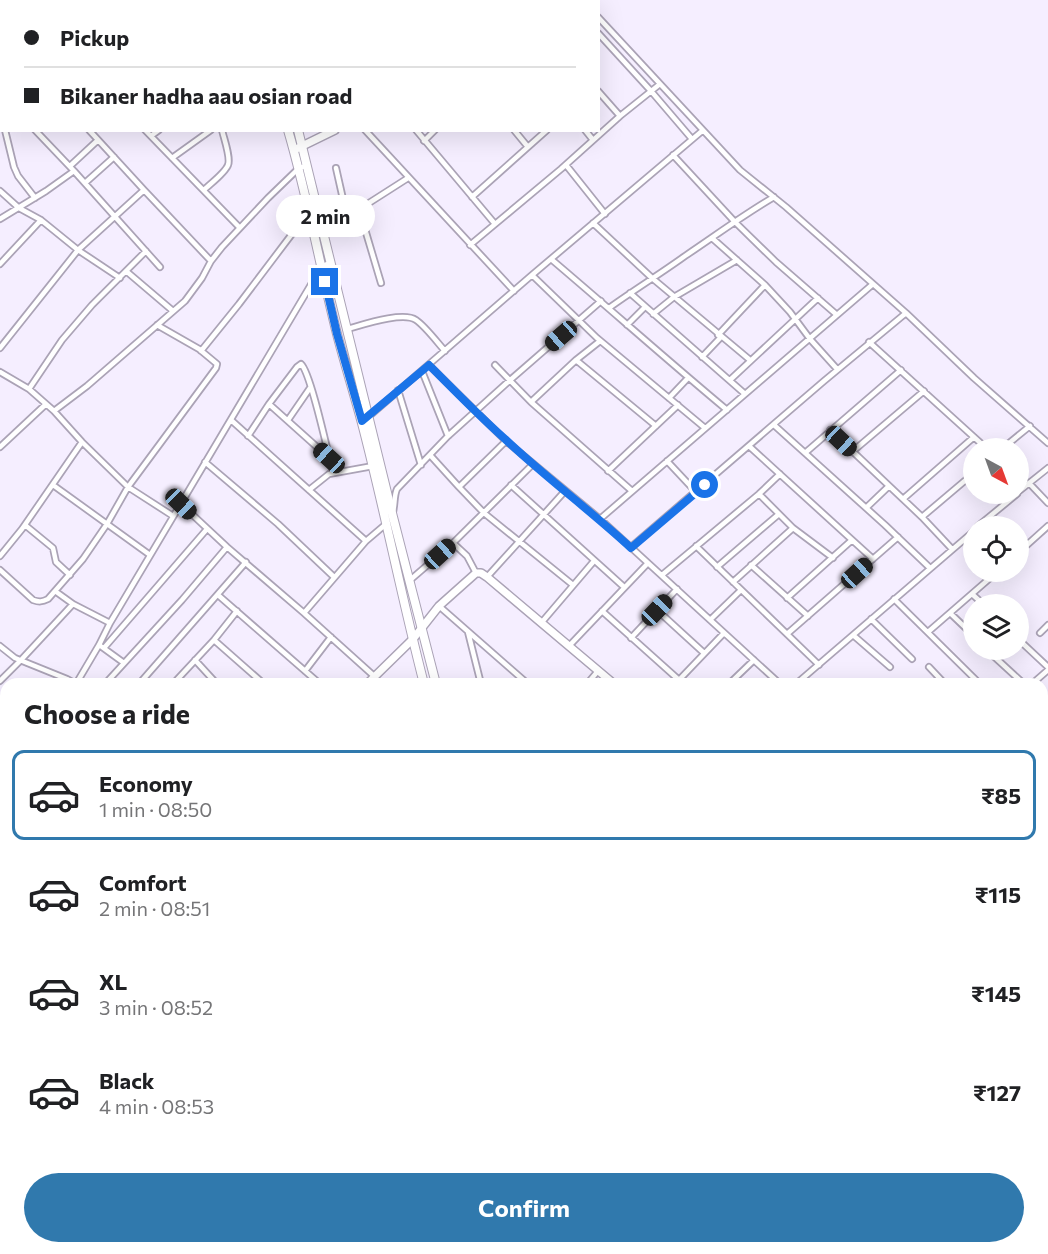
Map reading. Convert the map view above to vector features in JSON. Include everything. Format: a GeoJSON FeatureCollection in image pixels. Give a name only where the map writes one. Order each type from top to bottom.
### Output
{"type":"FeatureCollection","features":[{"type":"Feature","properties":{"kind":"main road"},"geometry":{"type":"LineString","coordinates":[[289,132],[337,334],[365,419],[393,517],[434,678]]}},
{"type":"Feature","properties":{"kind":"main road"},"geometry":{"type":"LineString","coordinates":[[298,132],[347,329],[373,466],[423,678]]}},
{"type":"Feature","properties":{"kind":"street"},"geometry":{"type":"LineString","coordinates":[[600,19],[694,138]]}},
{"type":"Feature","properties":{"kind":"street"},"geometry":{"type":"LineString","coordinates":[[600,35],[770,199],[786,207],[1048,443]]}},
{"type":"Feature","properties":{"kind":"street"},"geometry":{"type":"LineString","coordinates":[[470,245],[566,165],[620,116],[656,88]]}},
{"type":"Feature","properties":{"kind":"street"},"geometry":{"type":"LineString","coordinates":[[600,93],[620,116]]}},
{"type":"Feature","properties":{"kind":"street"},"geometry":{"type":"LineString","coordinates":[[5,132],[18,176],[35,198]]}},
{"type":"Feature","properties":{"kind":"street"},"geometry":{"type":"LineString","coordinates":[[37,132],[160,267]]}},
{"type":"Feature","properties":{"kind":"street"},"geometry":{"type":"LineString","coordinates":[[91,132],[211,261]]}},
{"type":"Feature","properties":{"kind":"street"},"geometry":{"type":"LineString","coordinates":[[148,132],[240,227]]}},
{"type":"Feature","properties":{"kind":"street"},"geometry":{"type":"LineString","coordinates":[[151,136],[156,132]]}},
{"type":"Feature","properties":{"kind":"street"},"geometry":{"type":"LineString","coordinates":[[172,158],[208,132]]}},
{"type":"Feature","properties":{"kind":"street"},"geometry":{"type":"LineString","coordinates":[[204,190],[228,165],[229,160],[222,132]]}},
{"type":"Feature","properties":{"kind":"street"},"geometry":{"type":"LineString","coordinates":[[294,150],[332,132]]}},
{"type":"Feature","properties":{"kind":"street"},"geometry":{"type":"LineString","coordinates":[[367,132],[514,291]]}},
{"type":"Feature","properties":{"kind":"street"},"geometry":{"type":"LineString","coordinates":[[417,132],[495,224]]}},
{"type":"Feature","properties":{"kind":"street"},"geometry":{"type":"LineString","coordinates":[[424,141],[433,132]]}},
{"type":"Feature","properties":{"kind":"street"},"geometry":{"type":"LineString","coordinates":[[516,132],[528,147]]}},
{"type":"Feature","properties":{"kind":"street"},"geometry":{"type":"LineString","coordinates":[[472,197],[545,132]]}},
{"type":"Feature","properties":{"kind":"street"},"geometry":{"type":"LineString","coordinates":[[587,132],[593,140]]}},
{"type":"Feature","properties":{"kind":"street"},"geometry":{"type":"LineString","coordinates":[[365,419],[701,132]]}},
{"type":"Feature","properties":{"kind":"street"},"geometry":{"type":"LineString","coordinates":[[0,219],[35,198],[72,168],[98,140]]}},
{"type":"Feature","properties":{"kind":"street"},"geometry":{"type":"LineString","coordinates":[[673,155],[734,221],[776,262],[837,315]]}},
{"type":"Feature","properties":{"kind":"street"},"geometry":{"type":"LineString","coordinates":[[85,183],[114,157]]}},
{"type":"Feature","properties":{"kind":"street"},"geometry":{"type":"LineString","coordinates":[[54,411],[87,386],[185,301],[222,247],[298,169],[307,165]]}},
{"type":"Feature","properties":{"kind":"street"},"geometry":{"type":"LineString","coordinates":[[566,165],[605,214]]}},
{"type":"Feature","properties":{"kind":"street"},"geometry":{"type":"LineString","coordinates":[[336,168],[347,217]]}},
{"type":"Feature","properties":{"kind":"street"},"geometry":{"type":"LineString","coordinates":[[322,225],[347,217],[408,178]]}},
{"type":"Feature","properties":{"kind":"street"},"geometry":{"type":"LineString","coordinates":[[0,348],[78,250],[144,190]]}},
{"type":"Feature","properties":{"kind":"street"},"geometry":{"type":"LineString","coordinates":[[0,191],[19,208],[41,220],[78,250],[120,278]]}},
{"type":"Feature","properties":{"kind":"street"},"geometry":{"type":"LineString","coordinates":[[609,308],[734,221],[770,199]]}},
{"type":"Feature","properties":{"kind":"street"},"geometry":{"type":"LineString","coordinates":[[359,209],[381,283]]}},
{"type":"Feature","properties":{"kind":"street"},"geometry":{"type":"LineString","coordinates":[[201,351],[309,213]]}},
{"type":"Feature","properties":{"kind":"street"},"geometry":{"type":"LineString","coordinates":[[0,264],[41,220]]}},
{"type":"Feature","properties":{"kind":"street"},"geometry":{"type":"LineString","coordinates":[[593,224],[652,278],[750,360]]}},
{"type":"Feature","properties":{"kind":"street"},"geometry":{"type":"LineString","coordinates":[[712,237],[765,285],[837,369]]}},
{"type":"Feature","properties":{"kind":"street"},"geometry":{"type":"LineString","coordinates":[[29,389],[62,340],[92,305],[146,251]]}},
{"type":"Feature","properties":{"kind":"street"},"geometry":{"type":"LineString","coordinates":[[551,259],[727,410]]}},
{"type":"Feature","properties":{"kind":"street"},"geometry":{"type":"LineString","coordinates":[[653,314],[674,297],[736,260]]}},
{"type":"Feature","properties":{"kind":"street"},"geometry":{"type":"LineString","coordinates":[[102,647],[110,623],[321,266],[331,263]]}},
{"type":"Feature","properties":{"kind":"street"},"geometry":{"type":"LineString","coordinates":[[126,271],[173,311]]}},
{"type":"Feature","properties":{"kind":"street"},"geometry":{"type":"LineString","coordinates":[[532,275],[600,341],[705,428]]}},
{"type":"Feature","properties":{"kind":"street"},"geometry":{"type":"LineString","coordinates":[[600,519],[873,284]]}},
{"type":"Feature","properties":{"kind":"street"},"geometry":{"type":"LineString","coordinates":[[702,357],[765,285]]}},
{"type":"Feature","properties":{"kind":"street"},"geometry":{"type":"LineString","coordinates":[[630,293],[745,394]]}},
{"type":"Feature","properties":{"kind":"street"},"geometry":{"type":"LineString","coordinates":[[729,380],[818,298]]}},
{"type":"Feature","properties":{"kind":"street"},"geometry":{"type":"LineString","coordinates":[[393,517],[397,489],[448,436],[601,301]]}},
{"type":"Feature","properties":{"kind":"street"},"geometry":{"type":"LineString","coordinates":[[627,325],[645,307]]}},
{"type":"Feature","properties":{"kind":"street"},"geometry":{"type":"LineString","coordinates":[[631,548],[837,369],[906,313]]}},
{"type":"Feature","properties":{"kind":"street"},"geometry":{"type":"LineString","coordinates":[[347,329],[399,317],[410,317],[416,320],[445,351]]}},
{"type":"Feature","properties":{"kind":"street"},"geometry":{"type":"LineString","coordinates":[[0,570],[33,600],[43,602],[55,591],[83,559],[128,488],[216,368],[217,364],[201,351],[157,325]]}},
{"type":"Feature","properties":{"kind":"street"},"geometry":{"type":"LineString","coordinates":[[531,402],[600,341]]}},
{"type":"Feature","properties":{"kind":"street"},"geometry":{"type":"LineString","coordinates":[[869,342],[974,437],[903,499]]}},
{"type":"Feature","properties":{"kind":"street"},"geometry":{"type":"LineString","coordinates":[[576,360],[656,426]]}},
{"type":"Feature","properties":{"kind":"street"},"geometry":{"type":"LineString","coordinates":[[248,436],[269,404],[301,364],[311,388],[333,473]]}},
{"type":"Feature","properties":{"kind":"street"},"geometry":{"type":"LineString","coordinates":[[429,365],[506,441],[600,519],[774,678]]}},
{"type":"Feature","properties":{"kind":"street"},"geometry":{"type":"LineString","coordinates":[[495,365],[531,402],[632,491]]}},
{"type":"Feature","properties":{"kind":"street"},"geometry":{"type":"LineString","coordinates":[[422,370],[448,436]]}},
{"type":"Feature","properties":{"kind":"street"},"geometry":{"type":"LineString","coordinates":[[805,453],[901,370]]}},
{"type":"Feature","properties":{"kind":"street"},"geometry":{"type":"LineString","coordinates":[[0,372],[29,389],[54,411],[128,488],[173,516]]}},
{"type":"Feature","properties":{"kind":"street"},"geometry":{"type":"LineString","coordinates":[[669,398],[688,378]]}},
{"type":"Feature","properties":{"kind":"street"},"geometry":{"type":"LineString","coordinates":[[288,420],[311,388]]}},
{"type":"Feature","properties":{"kind":"street"},"geometry":{"type":"LineString","coordinates":[[398,390],[421,465]]}},
{"type":"Feature","properties":{"kind":"street"},"geometry":{"type":"LineString","coordinates":[[852,452],[924,391]]}},
{"type":"Feature","properties":{"kind":"street"},"geometry":{"type":"LineString","coordinates":[[269,404],[329,458]]}},
{"type":"Feature","properties":{"kind":"street"},"geometry":{"type":"LineString","coordinates":[[0,447],[45,405]]}},
{"type":"Feature","properties":{"kind":"street"},"geometry":{"type":"LineString","coordinates":[[608,471],[678,405]]}},
{"type":"Feature","properties":{"kind":"street"},"geometry":{"type":"LineString","coordinates":[[231,420],[366,541]]}},
{"type":"Feature","properties":{"kind":"street"},"geometry":{"type":"LineString","coordinates":[[774,425],[930,568]]}},
{"type":"Feature","properties":{"kind":"street"},"geometry":{"type":"LineString","coordinates":[[1015,438],[1030,426]]}},
{"type":"Feature","properties":{"kind":"street"},"geometry":{"type":"LineString","coordinates":[[830,430],[922,517],[952,549]]}},
{"type":"Feature","properties":{"kind":"street"},"geometry":{"type":"LineString","coordinates":[[459,488],[506,441]]}},
{"type":"Feature","properties":{"kind":"street"},"geometry":{"type":"LineString","coordinates":[[0,556],[54,485],[82,442]]}},
{"type":"Feature","properties":{"kind":"street"},"geometry":{"type":"LineString","coordinates":[[749,446],[873,559]]}},
{"type":"Feature","properties":{"kind":"street"},"geometry":{"type":"LineString","coordinates":[[430,455],[484,513],[573,585]]}},
{"type":"Feature","properties":{"kind":"street"},"geometry":{"type":"LineString","coordinates":[[667,461],[696,492]]}},
{"type":"Feature","properties":{"kind":"street"},"geometry":{"type":"LineString","coordinates":[[205,462],[278,524],[334,577]]}},
{"type":"Feature","properties":{"kind":"street"},"geometry":{"type":"LineString","coordinates":[[409,581],[453,543],[533,464]]}},
{"type":"Feature","properties":{"kind":"street"},"geometry":{"type":"LineString","coordinates":[[309,490],[329,474],[373,466]]}},
{"type":"Feature","properties":{"kind":"street"},"geometry":{"type":"LineString","coordinates":[[1048,468],[1029,483],[1048,503]]}},
{"type":"Feature","properties":{"kind":"street"},"geometry":{"type":"LineString","coordinates":[[662,575],[759,495],[780,474]]}},
{"type":"Feature","properties":{"kind":"street"},"geometry":{"type":"LineString","coordinates":[[922,517],[963,482]]}},
{"type":"Feature","properties":{"kind":"street"},"geometry":{"type":"LineString","coordinates":[[54,485],[150,555]]}},
{"type":"Feature","properties":{"kind":"street"},"geometry":{"type":"LineString","coordinates":[[512,485],[624,587]]}},
{"type":"Feature","properties":{"kind":"street"},"geometry":{"type":"LineString","coordinates":[[866,508],[889,486]]}},
{"type":"Feature","properties":{"kind":"street"},"geometry":{"type":"LineString","coordinates":[[487,577],[565,491]]}},
{"type":"Feature","properties":{"kind":"street"},"geometry":{"type":"LineString","coordinates":[[759,495],[793,528],[833,558]]}},
{"type":"Feature","properties":{"kind":"street"},"geometry":{"type":"LineString","coordinates":[[181,504],[374,676],[413,639],[439,606],[477,573]]}},
{"type":"Feature","properties":{"kind":"street"},"geometry":{"type":"LineString","coordinates":[[990,516],[1005,504]]}},
{"type":"Feature","properties":{"kind":"street"},"geometry":{"type":"LineString","coordinates":[[717,567],[779,514]]}},
{"type":"Feature","properties":{"kind":"street"},"geometry":{"type":"LineString","coordinates":[[304,612],[366,541],[386,524]]}},
{"type":"Feature","properties":{"kind":"street"},"geometry":{"type":"LineString","coordinates":[[25,525],[53,548],[56,562],[70,575]]}},
{"type":"Feature","properties":{"kind":"street"},"geometry":{"type":"LineString","coordinates":[[1029,543],[1048,526]]}},
{"type":"Feature","properties":{"kind":"street"},"geometry":{"type":"LineString","coordinates":[[733,582],[793,528]]}},
{"type":"Feature","properties":{"kind":"street"},"geometry":{"type":"LineString","coordinates":[[80,678],[102,647],[207,529]]}},
{"type":"Feature","properties":{"kind":"street"},"geometry":{"type":"LineString","coordinates":[[787,634],[898,537]]}},
{"type":"Feature","properties":{"kind":"street"},"geometry":{"type":"LineString","coordinates":[[787,598],[852,540]]}},
{"type":"Feature","properties":{"kind":"street"},"geometry":{"type":"LineString","coordinates":[[803,678],[963,540]]}},
{"type":"Feature","properties":{"kind":"street"},"geometry":{"type":"LineString","coordinates":[[453,543],[466,556],[477,573],[487,577],[607,678]]}},
{"type":"Feature","properties":{"kind":"street"},"geometry":{"type":"LineString","coordinates":[[696,546],[819,665]]}},
{"type":"Feature","properties":{"kind":"street"},"geometry":{"type":"LineString","coordinates":[[110,678],[227,547]]}},
{"type":"Feature","properties":{"kind":"street"},"geometry":{"type":"LineString","coordinates":[[542,622],[594,561]]}},
{"type":"Feature","properties":{"kind":"street"},"geometry":{"type":"LineString","coordinates":[[144,678],[246,562]]}},
{"type":"Feature","properties":{"kind":"street"},"geometry":{"type":"LineString","coordinates":[[568,646],[648,562]]}},
{"type":"Feature","properties":{"kind":"street"},"geometry":{"type":"LineString","coordinates":[[751,565],[808,616]]}},
{"type":"Feature","properties":{"kind":"street"},"geometry":{"type":"LineString","coordinates":[[972,594],[986,582]]}},
{"type":"Feature","properties":{"kind":"street"},"geometry":{"type":"LineString","coordinates":[[631,638],[677,589]]}},
{"type":"Feature","properties":{"kind":"street"},"geometry":{"type":"LineString","coordinates":[[710,620],[741,590]]}},
{"type":"Feature","properties":{"kind":"street"},"geometry":{"type":"LineString","coordinates":[[55,591],[73,604],[110,623]]}},
{"type":"Feature","properties":{"kind":"street"},"geometry":{"type":"LineString","coordinates":[[218,595],[313,678]]}},
{"type":"Feature","properties":{"kind":"street"},"geometry":{"type":"LineString","coordinates":[[894,599],[974,678]]}},
{"type":"Feature","properties":{"kind":"street"},"geometry":{"type":"LineString","coordinates":[[928,632],[963,602]]}},
{"type":"Feature","properties":{"kind":"street"},"geometry":{"type":"LineString","coordinates":[[3,678],[73,604]]}},
{"type":"Feature","properties":{"kind":"street"},"geometry":{"type":"LineString","coordinates":[[439,606],[521,678]]}},
{"type":"Feature","properties":{"kind":"street"},"geometry":{"type":"LineString","coordinates":[[602,610],[676,678]]}},
{"type":"Feature","properties":{"kind":"street"},"geometry":{"type":"LineString","coordinates":[[657,610],[704,653]]}},
{"type":"Feature","properties":{"kind":"street"},"geometry":{"type":"LineString","coordinates":[[178,678],[237,611]]}},
{"type":"Feature","properties":{"kind":"street"},"geometry":{"type":"LineString","coordinates":[[950,613],[963,625]]}},
{"type":"Feature","properties":{"kind":"street"},"geometry":{"type":"LineString","coordinates":[[871,619],[912,659]]}},
{"type":"Feature","properties":{"kind":"street"},"geometry":{"type":"LineString","coordinates":[[1040,633],[1048,625]]}},
{"type":"Feature","properties":{"kind":"street"},"geometry":{"type":"LineString","coordinates":[[468,632],[480,678]]}},
{"type":"Feature","properties":{"kind":"street"},"geometry":{"type":"LineString","coordinates":[[684,678],[724,633]]}},
{"type":"Feature","properties":{"kind":"street"},"geometry":{"type":"LineString","coordinates":[[853,635],[890,667]]}},
{"type":"Feature","properties":{"kind":"street"},"geometry":{"type":"LineString","coordinates":[[305,671],[331,637]]}},
{"type":"Feature","properties":{"kind":"street"},"geometry":{"type":"LineString","coordinates":[[214,640],[257,678]]}},
{"type":"Feature","properties":{"kind":"street"},"geometry":{"type":"LineString","coordinates":[[0,646],[11,656],[62,678]]}},
{"type":"Feature","properties":{"kind":"street"},"geometry":{"type":"LineString","coordinates":[[102,647],[124,663]]}},
{"type":"Feature","properties":{"kind":"street"},"geometry":{"type":"LineString","coordinates":[[1029,650],[1048,668]]}},
{"type":"Feature","properties":{"kind":"street"},"geometry":{"type":"LineString","coordinates":[[195,660],[210,678]]}},
{"type":"Feature","properties":{"kind":"street"},"geometry":{"type":"LineString","coordinates":[[735,678],[754,660]]}},
{"type":"Feature","properties":{"kind":"street"},"geometry":{"type":"LineString","coordinates":[[998,660],[1017,678]]}},
{"type":"Feature","properties":{"kind":"street"},"geometry":{"type":"LineString","coordinates":[[929,667],[939,678]]}},
{"type":"Feature","properties":{"kind":"street"},"geometry":{"type":"LineString","coordinates":[[592,678],[598,671]]}},
{"type":"Feature","properties":{"kind":"route"},"geometry":{"type":"LineString","coordinates":[[325,282],[362,421],[429,365],[506,441],[600,519],[631,548],[705,485]]}}]}
